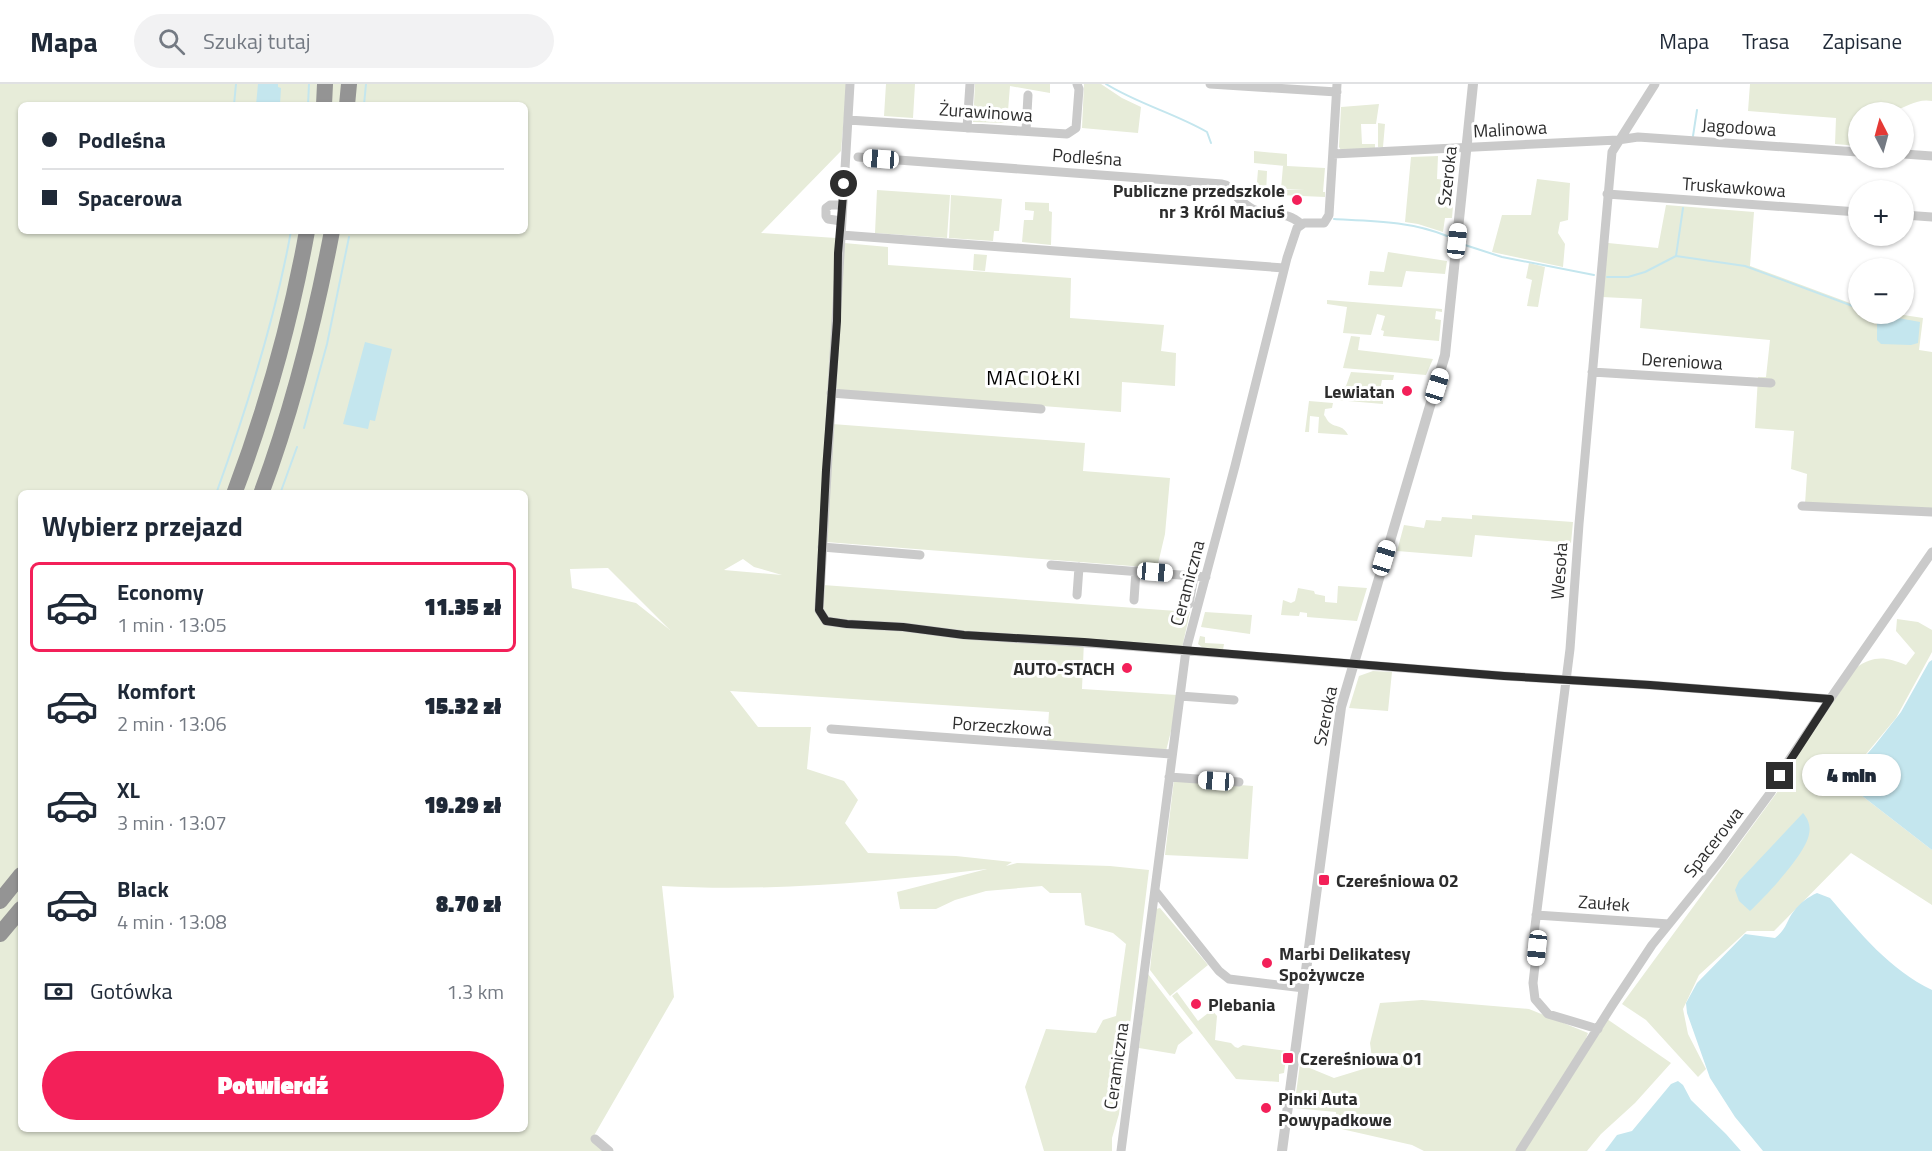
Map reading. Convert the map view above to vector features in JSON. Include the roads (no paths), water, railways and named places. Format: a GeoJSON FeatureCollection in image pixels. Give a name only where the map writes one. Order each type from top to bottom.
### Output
{"type":"FeatureCollection","features":[{"type":"Feature","properties":{"kind":"highway"},"geometry":{"type":"LineString","coordinates":[[347,102],[349,84]]}},
{"type":"Feature","properties":{"kind":"highway"},"geometry":{"type":"LineString","coordinates":[[235,490],[263,412],[278,360],[306,234]]}},
{"type":"Feature","properties":{"kind":"highway"},"geometry":{"type":"LineString","coordinates":[[262,490],[283,433],[301,372],[331,234]]}},
{"type":"Feature","properties":{"kind":"highway"},"geometry":{"type":"LineString","coordinates":[[0,901],[18,879]]}},
{"type":"Feature","properties":{"kind":"highway"},"geometry":{"type":"LineString","coordinates":[[0,934],[18,913]]}},
{"type":"Feature","properties":{"kind":"street"},"geometry":{"type":"LineString","coordinates":[[850,84],[819,610],[826,621],[903,627],[964,635],[1830,699]]}},
{"type":"Feature","properties":{"kind":"street"},"geometry":{"type":"LineString","coordinates":[[967,128],[970,84]]}},
{"type":"Feature","properties":{"kind":"street","name":"Żurawinowa"},"geometry":{"type":"LineString","coordinates":[[848,120],[1067,134],[1076,128],[1079,89],[1077,84]]}},
{"type":"Feature","properties":{"kind":"street"},"geometry":{"type":"LineString","coordinates":[[1210,84],[1337,88],[1327,220],[1324,223],[1301,224]]}},
{"type":"Feature","properties":{"kind":"street","name":"Szeroka"},"geometry":{"type":"LineString","coordinates":[[1282,1151],[1341,707],[1445,355],[1473,84]]}},
{"type":"Feature","properties":{"kind":"street","name":"Wesoła"},"geometry":{"type":"LineString","coordinates":[[1598,1029],[1548,1014],[1535,999],[1533,983],[1537,948],[1534,934],[1567,679],[1612,152],[1655,84]]}},
{"type":"Feature","properties":{"kind":"street"},"geometry":{"type":"LineString","coordinates":[[1026,131],[1028,95]]}},
{"type":"Feature","properties":{"kind":"street","name":"Jagodowa"},"geometry":{"type":"LineString","coordinates":[[1618,140],[1638,137],[1848,151]]}},
{"type":"Feature","properties":{"kind":"street","name":"Malinowa"},"geometry":{"type":"LineString","coordinates":[[1333,154],[1618,140]]}},
{"type":"Feature","properties":{"kind":"street"},"geometry":{"type":"LineString","coordinates":[[1914,155],[1932,156]]}},
{"type":"Feature","properties":{"kind":"street","name":"Podleśna"},"geometry":{"type":"LineString","coordinates":[[858,158],[1222,184],[1255,210],[1293,217],[1301,224]]}},
{"type":"Feature","properties":{"kind":"street","name":"Truskawkowa"},"geometry":{"type":"LineString","coordinates":[[1607,194],[1848,211]]}},
{"type":"Feature","properties":{"kind":"street"},"geometry":{"type":"LineString","coordinates":[[842,205],[830,205],[826,208],[828,219],[842,220]]}},
{"type":"Feature","properties":{"kind":"street"},"geometry":{"type":"LineString","coordinates":[[1914,216],[1932,217]]}},
{"type":"Feature","properties":{"kind":"street","name":"Ceramiczna"},"geometry":{"type":"LineString","coordinates":[[1121,1151],[1186,650],[1246,424],[1284,268],[1297,228],[1301,224]]}},
{"type":"Feature","properties":{"kind":"street"},"geometry":{"type":"LineString","coordinates":[[840,237],[1164,264]]}},
{"type":"Feature","properties":{"kind":"street"},"geometry":{"type":"LineString","coordinates":[[840,237],[1284,268]]}},
{"type":"Feature","properties":{"kind":"street","name":"Dereniowa"},"geometry":{"type":"LineString","coordinates":[[1593,372],[1771,383]]}},
{"type":"Feature","properties":{"kind":"street"},"geometry":{"type":"LineString","coordinates":[[831,393],[1041,409]]}},
{"type":"Feature","properties":{"kind":"street"},"geometry":{"type":"LineString","coordinates":[[1802,506],[1932,512]]}},
{"type":"Feature","properties":{"kind":"street"},"geometry":{"type":"LineString","coordinates":[[822,548],[920,555]]}},
{"type":"Feature","properties":{"kind":"street","name":"Spacerowa"},"geometry":{"type":"LineString","coordinates":[[1520,1151],[1652,945],[1720,861],[1771,792],[1789,760],[1932,552]]}},
{"type":"Feature","properties":{"kind":"street"},"geometry":{"type":"LineString","coordinates":[[1051,565],[1206,577]]}},
{"type":"Feature","properties":{"kind":"street"},"geometry":{"type":"LineString","coordinates":[[1077,595],[1079,567]]}},
{"type":"Feature","properties":{"kind":"street"},"geometry":{"type":"LineString","coordinates":[[1134,600],[1136,571]]}},
{"type":"Feature","properties":{"kind":"street"},"geometry":{"type":"LineString","coordinates":[[1189,604],[1194,576]]}},
{"type":"Feature","properties":{"kind":"street"},"geometry":{"type":"LineString","coordinates":[[1180,696],[1234,700]]}},
{"type":"Feature","properties":{"kind":"street","name":"Porzeczkowa"},"geometry":{"type":"LineString","coordinates":[[831,729],[1172,754]]}},
{"type":"Feature","properties":{"kind":"street"},"geometry":{"type":"LineString","coordinates":[[1169,777],[1239,782]]}},
{"type":"Feature","properties":{"kind":"street"},"geometry":{"type":"LineString","coordinates":[[1156,892],[1219,971],[1229,979],[1304,988]]}},
{"type":"Feature","properties":{"kind":"street","name":"Zaułek"},"geometry":{"type":"LineString","coordinates":[[1536,915],[1670,924]]}},
{"type":"Feature","properties":{"kind":"street"},"geometry":{"type":"LineString","coordinates":[[595,1139],[609,1151]]}},
{"type":"Feature","properties":{"kind":"water"},"geometry":{"type":"Polygon","coordinates":[[[258,84],[278,84],[281,88],[280,102],[256,102],[258,84]]]}},
{"type":"Feature","properties":{"kind":"water"},"geometry":{"type":"Polygon","coordinates":[[[1920,322],[1918,343],[1911,345],[1881,344],[1877,340],[1877,324],[1920,322]]]}},
{"type":"Feature","properties":{"kind":"water"},"geometry":{"type":"Polygon","coordinates":[[[365,342],[392,349],[375,421],[370,420],[368,429],[343,424],[365,342]]]}},
{"type":"Feature","properties":{"kind":"water"},"geometry":{"type":"Polygon","coordinates":[[[1932,660],[1932,850],[1861,795],[1850,785],[1847,777],[1901,712],[1932,660]]]}},
{"type":"Feature","properties":{"kind":"water"},"geometry":{"type":"Polygon","coordinates":[[[1803,813],[1810,828],[1801,852],[1784,875],[1750,911],[1739,901],[1735,890],[1739,881],[1803,813]]]}},
{"type":"Feature","properties":{"kind":"water"},"geometry":{"type":"Polygon","coordinates":[[[1817,893],[1830,898],[1864,937],[1889,961],[1932,990],[1932,1151],[1763,1151],[1735,1117],[1710,1078],[1687,1013],[1686,1003],[1697,983],[1745,934],[1775,938],[1799,905],[1817,893]]]}},
{"type":"Feature","properties":{"kind":"water"},"geometry":{"type":"Polygon","coordinates":[[[1678,1081],[1683,1085],[1691,1100],[1741,1151],[1605,1151],[1617,1135],[1632,1131],[1671,1084],[1678,1081]]]}},
{"type":"Feature","properties":{"kind":"waterway"},"geometry":{"type":"LineString","coordinates":[[234,102],[236,84]]}},
{"type":"Feature","properties":{"kind":"waterway"},"geometry":{"type":"LineString","coordinates":[[308,102],[309,84]]}},
{"type":"Feature","properties":{"kind":"waterway"},"geometry":{"type":"LineString","coordinates":[[364,102],[366,84]]}},
{"type":"Feature","properties":{"kind":"waterway"},"geometry":{"type":"LineString","coordinates":[[1106,84],[1207,132],[1211,143]]}},
{"type":"Feature","properties":{"kind":"waterway"},"geometry":{"type":"LineString","coordinates":[[1693,136],[1697,110]]}},
{"type":"Feature","properties":{"kind":"waterway"},"geometry":{"type":"LineString","coordinates":[[1676,256],[1683,208]]}},
{"type":"Feature","properties":{"kind":"waterway"},"geometry":{"type":"LineString","coordinates":[[1334,219],[1377,221],[1420,227],[1447,236]]}},
{"type":"Feature","properties":{"kind":"waterway"},"geometry":{"type":"LineString","coordinates":[[217,490],[259,364],[277,298],[290,234]]}},
{"type":"Feature","properties":{"kind":"waterway"},"geometry":{"type":"LineString","coordinates":[[304,428],[327,344],[349,237]]}},
{"type":"Feature","properties":{"kind":"waterway"},"geometry":{"type":"LineString","coordinates":[[1465,245],[1502,257],[1594,275]]}},
{"type":"Feature","properties":{"kind":"waterway"},"geometry":{"type":"LineString","coordinates":[[1607,277],[1628,277],[1645,272],[1676,256],[1745,266],[1848,304]]}},
{"type":"Feature","properties":{"kind":"waterway"},"geometry":{"type":"LineString","coordinates":[[281,490],[297,447]]}},
{"type":"Feature","properties":{"kind":"place","name":"Publiczne przedszkole nr 3 Król Maciuś"},"geometry":{"type":"Point","coordinates":[1297,200]}},
{"type":"Feature","properties":{"kind":"place","name":"Lewiatan"},"geometry":{"type":"Point","coordinates":[1407,391]}},
{"type":"Feature","properties":{"kind":"place","name":"AUTO-STACH"},"geometry":{"type":"Point","coordinates":[1127,668]}},
{"type":"Feature","properties":{"kind":"place","name":"Czereśniowa 02"},"geometry":{"type":"Point","coordinates":[1324,880]}},
{"type":"Feature","properties":{"kind":"place","name":"Marbi Delikatesy Spożywcze"},"geometry":{"type":"Point","coordinates":[1267,963]}},
{"type":"Feature","properties":{"kind":"place","name":"Plebania"},"geometry":{"type":"Point","coordinates":[1196,1004]}},
{"type":"Feature","properties":{"kind":"place","name":"Czereśniowa 01"},"geometry":{"type":"Point","coordinates":[1288,1058]}},
{"type":"Feature","properties":{"kind":"place","name":"Pinki Auta Powypadkowe"},"geometry":{"type":"Point","coordinates":[1266,1108]}},
{"type":"Feature","properties":{"kind":"district","name":"MACIOŁKI"},"geometry":{"type":"Point","coordinates":[1034,377]}}]}
